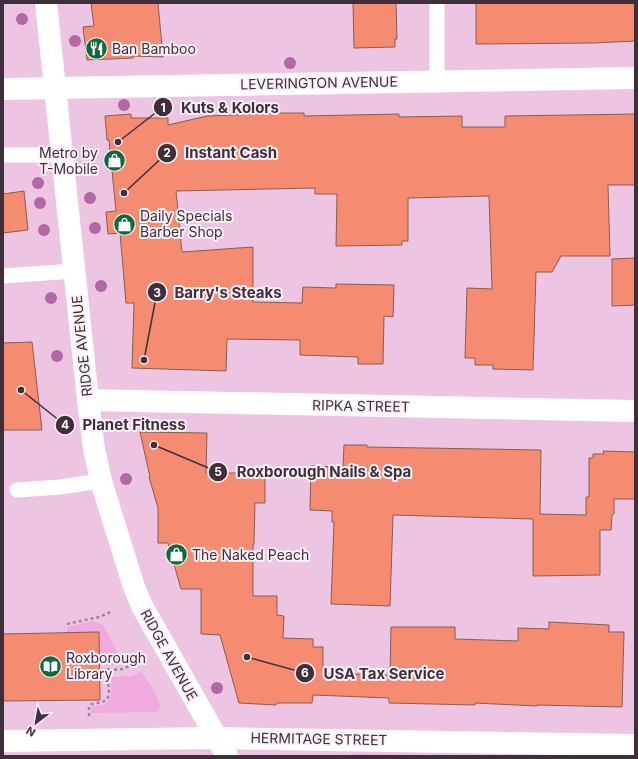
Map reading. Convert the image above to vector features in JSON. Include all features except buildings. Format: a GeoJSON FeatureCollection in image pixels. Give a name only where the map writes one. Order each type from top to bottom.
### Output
{"type":"FeatureCollection","features":[{"type":"Feature","properties":{"kind":"street","name":"RIDGE AVENUE"},"geometry":{"type":"LineString","coordinates":[[46,3],[71,250],[94,449],[100,481],[134,587],[142,606],[216,738],[228,756]]}},
{"type":"Feature","properties":{"kind":"street","name":"LEVERINGTON AVENUE"},"geometry":{"type":"LineString","coordinates":[[3,89],[635,78]]}},
{"type":"Feature","properties":{"kind":"street","name":"RIPKA STREET"},"geometry":{"type":"LineString","coordinates":[[88,400],[635,411]]}},
{"type":"Feature","properties":{"kind":"street","name":"HERMITAGE STREET"},"geometry":{"type":"LineString","coordinates":[[3,741],[216,738],[635,745]]}},
{"type":"Feature","properties":{"kind":"lane"},"geometry":{"type":"LineString","coordinates":[[436,3],[438,81]]}},
{"type":"Feature","properties":{"kind":"lane"},"geometry":{"type":"LineString","coordinates":[[3,155],[62,155]]}},
{"type":"Feature","properties":{"kind":"lane"},"geometry":{"type":"LineString","coordinates":[[3,276],[74,271]]}},
{"type":"Feature","properties":{"kind":"lane"},"geometry":{"type":"LineString","coordinates":[[17,490],[60,487],[100,481]]}},
{"type":"Feature","properties":{"kind":"path"},"geometry":{"type":"LineString","coordinates":[[67,624],[99,617],[113,611]]}},
{"type":"Feature","properties":{"kind":"path"},"geometry":{"type":"LineString","coordinates":[[89,717],[90,705],[103,702],[109,695],[108,658],[100,658]]}},
{"type":"Feature","properties":{"kind":"path"},"geometry":{"type":"LineString","coordinates":[[100,673],[123,669],[141,660]]}},
{"type":"Feature","properties":{"kind":"shaded area"},"geometry":{"type":"Polygon","coordinates":[[[93,621],[103,625],[119,654],[118,665],[111,665],[111,654],[99,654],[99,632],[67,633],[67,627],[93,621]]]}},
{"type":"Feature","properties":{"kind":"shaded area"},"geometry":{"type":"Polygon","coordinates":[[[141,671],[158,698],[160,707],[157,712],[91,713],[92,707],[104,704],[111,696],[111,677],[132,676],[141,671]]]}},
{"type":"Feature","properties":{"kind":"shaded area"},"geometry":{"type":"Polygon","coordinates":[[[356,754],[522,756],[317,756],[356,754]]]}},
{"type":"Feature","properties":{"kind":"place","name":"Ban Bamboo"},"geometry":{"type":"Point","coordinates":[96,49]}},
{"type":"Feature","properties":{"kind":"place","name":"Kuts & Kolors"},"geometry":{"type":"Point","coordinates":[118,142]}},
{"type":"Feature","properties":{"kind":"place","name":"Metro by T-Mobile"},"geometry":{"type":"Point","coordinates":[114,161]}},
{"type":"Feature","properties":{"kind":"place","name":"Instant Cash"},"geometry":{"type":"Point","coordinates":[124,193]}},
{"type":"Feature","properties":{"kind":"place","name":"Daily Specials Barber Shop"},"geometry":{"type":"Point","coordinates":[124,224]}},
{"type":"Feature","properties":{"kind":"place","name":"Barry's Steaks"},"geometry":{"type":"Point","coordinates":[144,360]}},
{"type":"Feature","properties":{"kind":"place","name":"Planet Fitness"},"geometry":{"type":"Point","coordinates":[21,390]}},
{"type":"Feature","properties":{"kind":"place","name":"Roxborough Nails & Spa"},"geometry":{"type":"Point","coordinates":[154,445]}},
{"type":"Feature","properties":{"kind":"place","name":"The Naked Peach"},"geometry":{"type":"Point","coordinates":[176,555]}},
{"type":"Feature","properties":{"kind":"place","name":"USA Tax Service"},"geometry":{"type":"Point","coordinates":[247,657]}},
{"type":"Feature","properties":{"kind":"place","name":"Roxborough Library"},"geometry":{"type":"Point","coordinates":[51,666]}}]}
